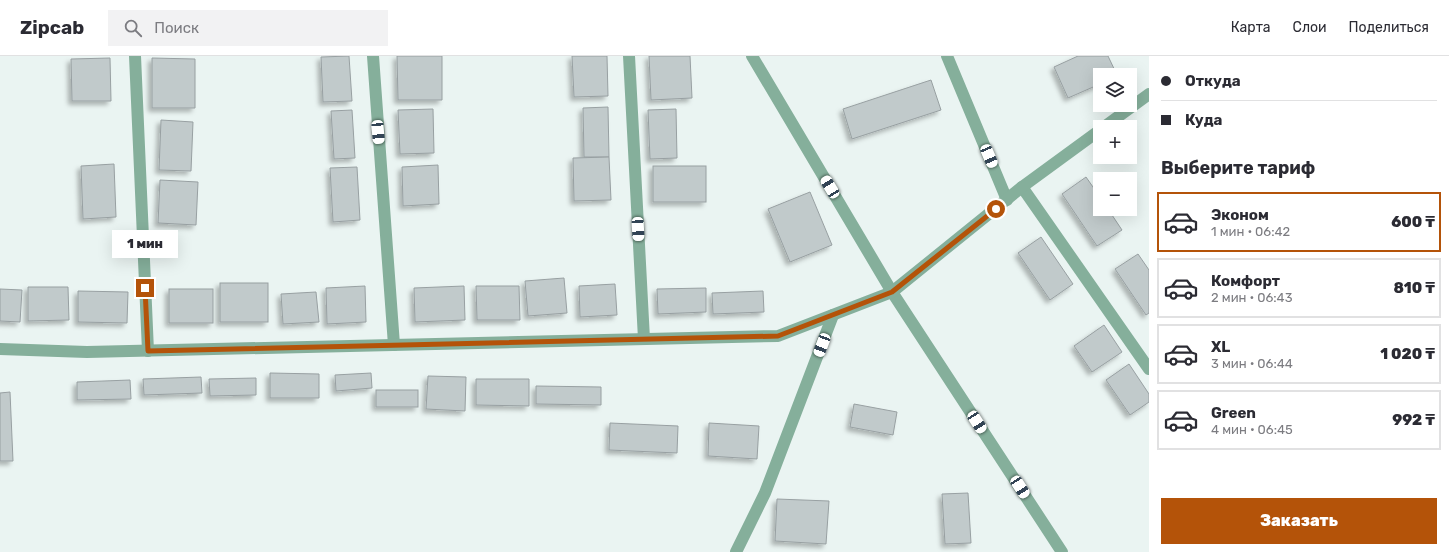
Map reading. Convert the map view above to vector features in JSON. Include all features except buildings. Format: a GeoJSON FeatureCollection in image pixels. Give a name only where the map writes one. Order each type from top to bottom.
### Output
{"type":"FeatureCollection","features":[{"type":"Feature","properties":{"kind":"street"},"geometry":{"type":"LineString","coordinates":[[135,56],[148,351]]}},
{"type":"Feature","properties":{"kind":"street"},"geometry":{"type":"LineString","coordinates":[[373,56],[394,345]]}},
{"type":"Feature","properties":{"kind":"street"},"geometry":{"type":"LineString","coordinates":[[629,56],[644,339]]}},
{"type":"Feature","properties":{"kind":"street"},"geometry":{"type":"LineString","coordinates":[[752,56],[892,292],[1062,552]]}},
{"type":"Feature","properties":{"kind":"street"},"geometry":{"type":"LineString","coordinates":[[947,56],[1007,200]]}},
{"type":"Feature","properties":{"kind":"street"},"geometry":{"type":"LineString","coordinates":[[1114,120],[1149,94]]}},
{"type":"Feature","properties":{"kind":"street"},"geometry":{"type":"LineString","coordinates":[[0,349],[87,352],[148,351],[778,336],[892,292],[1022,187],[1093,135]]}},
{"type":"Feature","properties":{"kind":"street"},"geometry":{"type":"LineString","coordinates":[[1022,187],[1149,369]]}},
{"type":"Feature","properties":{"kind":"street"},"geometry":{"type":"LineString","coordinates":[[736,552],[764,493],[833,315]]}},
{"type":"Feature","properties":{"kind":"route"},"geometry":{"type":"LineString","coordinates":[[145,288],[148,351],[778,336],[892,292],[996,209]]}}]}
